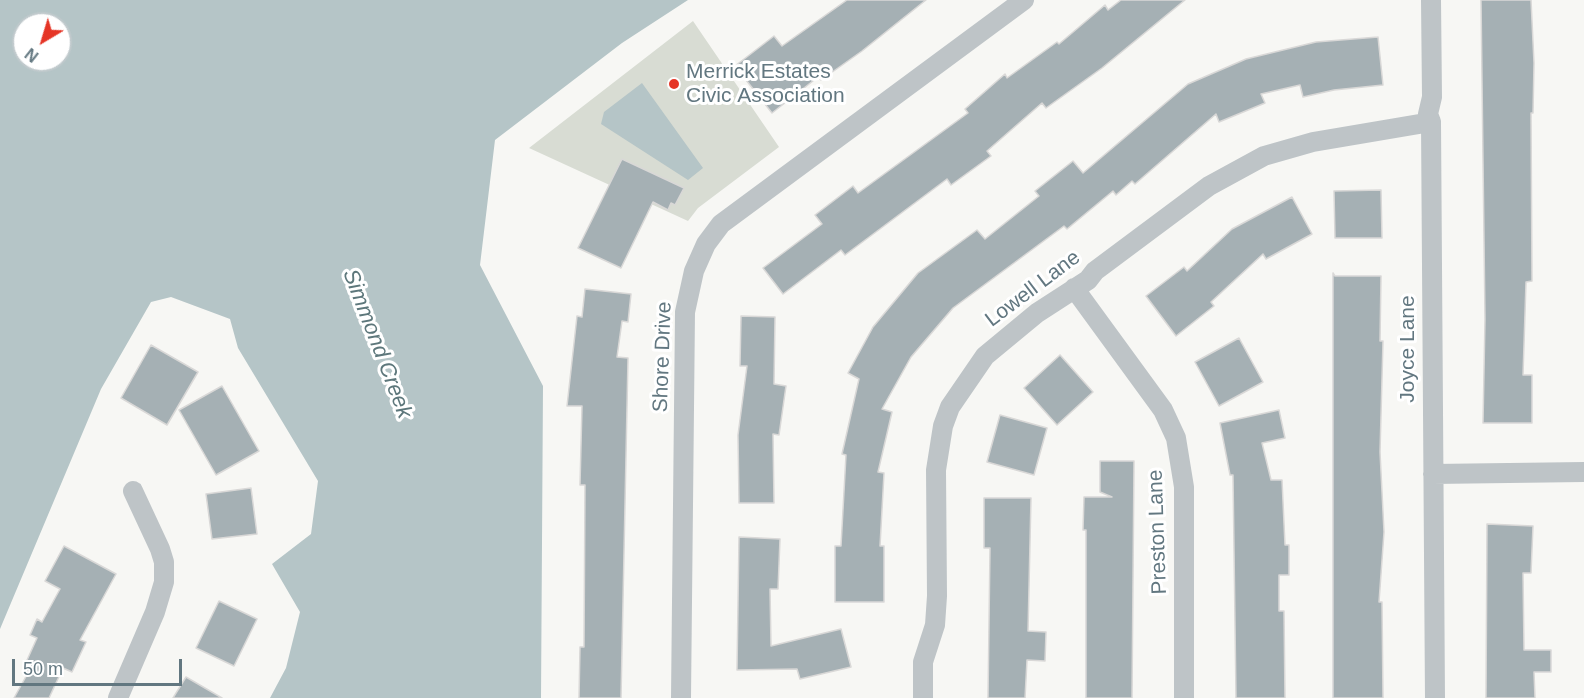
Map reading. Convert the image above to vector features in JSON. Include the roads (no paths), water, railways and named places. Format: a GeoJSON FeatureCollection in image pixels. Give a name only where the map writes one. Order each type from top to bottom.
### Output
{"type":"FeatureCollection","features":[{"type":"Feature","properties":{"kind":"street","name":"Shore Drive"},"geometry":{"type":"LineString","coordinates":[[681,698],[685,312],[694,271],[706,244],[721,224],[1024,0]]}},
{"type":"Feature","properties":{"kind":"street","name":"Joyce Lane"},"geometry":{"type":"LineString","coordinates":[[1431,0],[1432,97],[1428,114],[1431,122],[1435,698]]}},
{"type":"Feature","properties":{"kind":"street","name":"Lowell Lane"},"geometry":{"type":"LineString","coordinates":[[923,698],[923,662],[935,625],[937,596],[936,470],[943,426],[950,407],[985,356],[1037,313],[1088,280],[1095,271],[1209,186],[1264,156],[1313,142],[1431,122]]}},
{"type":"Feature","properties":{"kind":"street","name":"Preston Lane"},"geometry":{"type":"LineString","coordinates":[[1074,288],[1163,410],[1176,438],[1184,487],[1184,698]]}},
{"type":"Feature","properties":{"kind":"street"},"geometry":{"type":"LineString","coordinates":[[1433,474],[1584,472]]}},
{"type":"Feature","properties":{"kind":"street"},"geometry":{"type":"LineString","coordinates":[[118,698],[155,612],[164,582],[164,562],[160,549],[133,491]]}},
{"type":"Feature","properties":{"kind":"water","name":"Simmond Creek"},"geometry":{"type":"Polygon","coordinates":[[[0,0],[688,0],[622,43],[495,140],[480,265],[543,386],[541,698],[270,698],[286,668],[300,612],[272,564],[311,534],[318,481],[238,348],[230,319],[171,297],[151,302],[101,389],[0,629],[0,0]]]}},
{"type":"Feature","properties":{"kind":"water"},"geometry":{"type":"Polygon","coordinates":[[[642,83],[703,168],[688,180],[601,124],[604,112],[642,83]]]}},
{"type":"Feature","properties":{"kind":"place","name":"Merrick Estates Civic Association"},"geometry":{"type":"Point","coordinates":[674,84]}}]}
